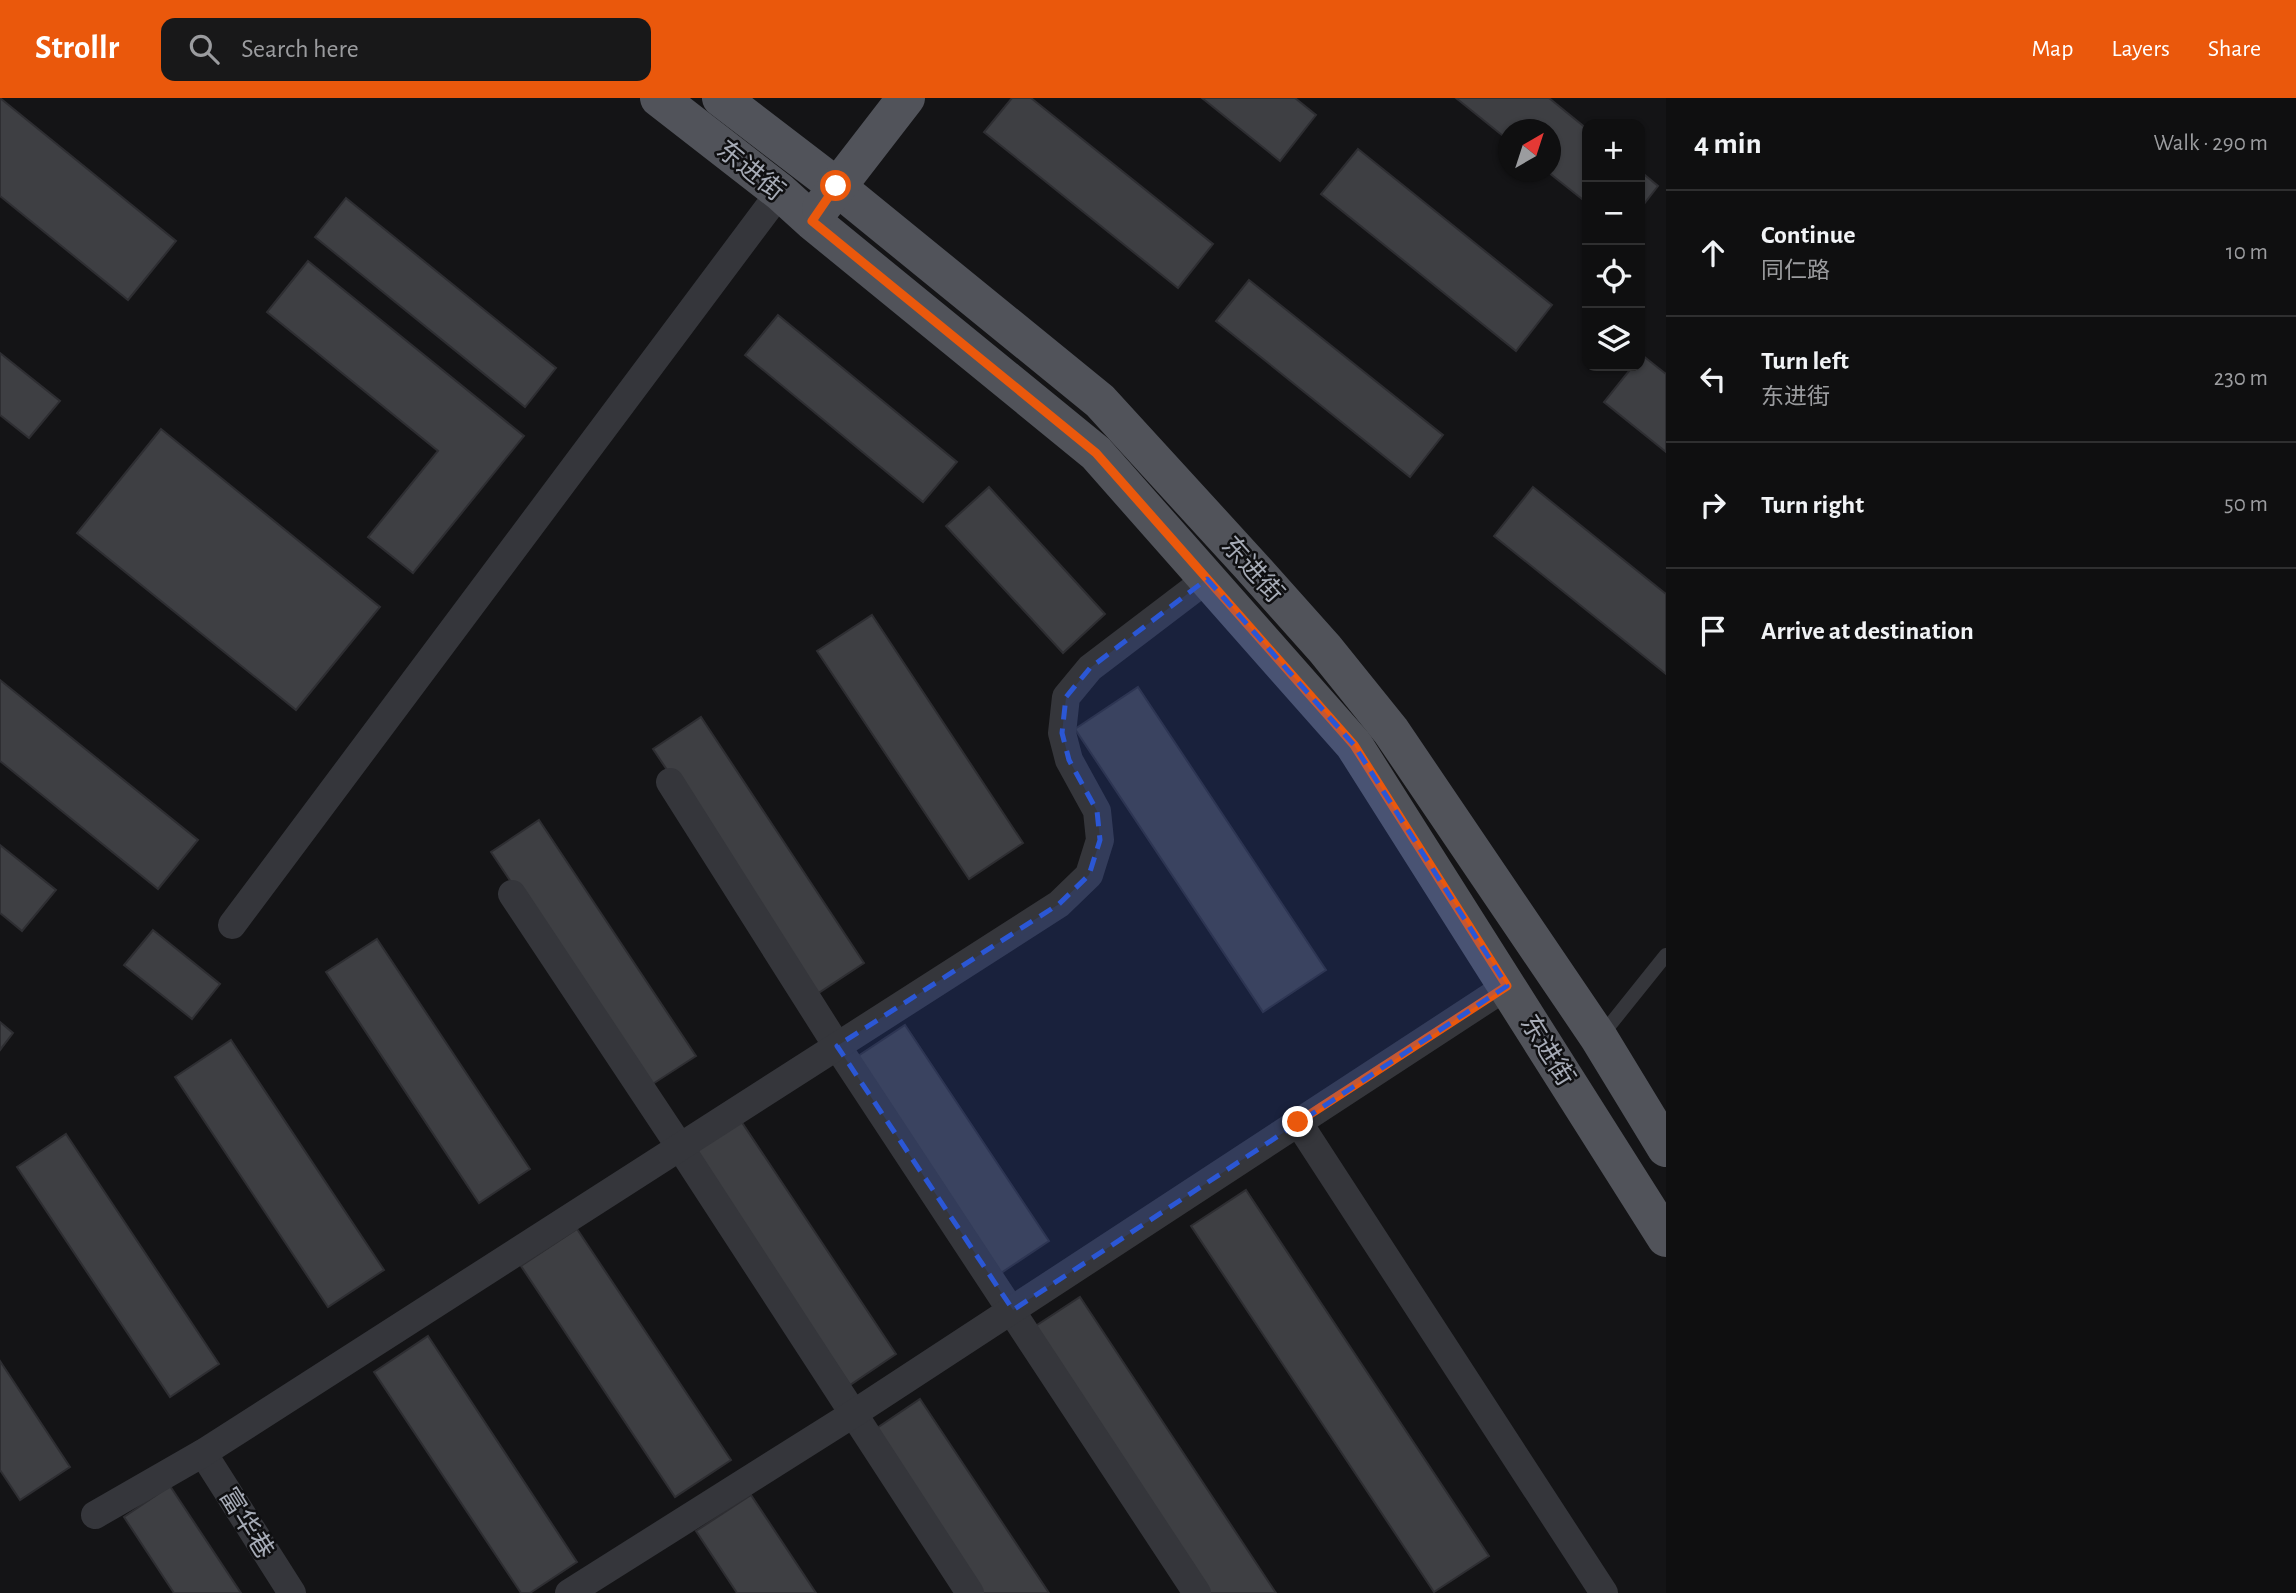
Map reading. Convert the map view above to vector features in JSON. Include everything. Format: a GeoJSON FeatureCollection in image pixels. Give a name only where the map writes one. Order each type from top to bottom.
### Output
{"type":"FeatureCollection","features":[{"type":"Feature","properties":{"kind":"main road","name":"东进街"},"geometry":{"type":"LineString","coordinates":[[659,98],[1096,453],[1354,745],[1666,1238]]}},
{"type":"Feature","properties":{"kind":"main road","name":"东进街"},"geometry":{"type":"LineString","coordinates":[[721,98],[826,179],[1100,401],[1317,639],[1391,731],[1599,1038],[1666,1148]]}},
{"type":"Feature","properties":{"kind":"main road"},"geometry":{"type":"LineString","coordinates":[[826,179],[874,98]]}},
{"type":"Feature","properties":{"kind":"main road"},"geometry":{"type":"LineString","coordinates":[[795,206],[826,179],[906,98]]}},
{"type":"Feature","properties":{"kind":"street"},"geometry":{"type":"LineString","coordinates":[[232,925],[795,206]]}},
{"type":"Feature","properties":{"kind":"street"},"geometry":{"type":"LineString","coordinates":[[95,1515],[203,1453],[1059,904],[1089,875],[1100,840],[1097,810],[1069,760],[1062,733],[1066,697],[1090,668],[1207,579]]}},
{"type":"Feature","properties":{"kind":"street"},"geometry":{"type":"LineString","coordinates":[[670,782],[837,1046],[1197,1593]]}},
{"type":"Feature","properties":{"kind":"street"},"geometry":{"type":"LineString","coordinates":[[512,894],[970,1593]]}},
{"type":"Feature","properties":{"kind":"street"},"geometry":{"type":"LineString","coordinates":[[569,1593],[853,1414],[1507,986]]}},
{"type":"Feature","properties":{"kind":"street"},"geometry":{"type":"LineString","coordinates":[[1298,1122],[1604,1593]]}},
{"type":"Feature","properties":{"kind":"street","name":"富华巷"},"geometry":{"type":"LineString","coordinates":[[203,1453],[292,1593]]}},
{"type":"Feature","properties":{"kind":"lane"},"geometry":{"type":"LineString","coordinates":[[1599,1038],[1666,955]]}},
{"type":"Feature","properties":{"kind":"highlighted area"},"geometry":{"type":"Polygon","coordinates":[[[1207,579],[1354,745],[1507,986],[1013,1310],[837,1046],[1059,904],[1089,875],[1100,840],[1097,811],[1069,760],[1062,733],[1066,697],[1090,668],[1207,579]]]}},
{"type":"Feature","properties":{"kind":"building"},"geometry":{"type":"Polygon","coordinates":[[[0,98],[176,241],[128,300],[0,196],[0,98]]]}},
{"type":"Feature","properties":{"kind":"building"},"geometry":{"type":"Polygon","coordinates":[[[1012,98],[1031,98],[1213,244],[1178,288],[984,132],[1012,98]]]}},
{"type":"Feature","properties":{"kind":"building"},"geometry":{"type":"Polygon","coordinates":[[[1202,98],[1295,98],[1316,115],[1280,161],[1202,98]]]}},
{"type":"Feature","properties":{"kind":"building"},"geometry":{"type":"Polygon","coordinates":[[[1456,98],[1549,98],[1582,125],[1582,199],[1561,182],[1561,119],[1498,119],[1498,132],[1456,98]]]}},
{"type":"Feature","properties":{"kind":"building"},"geometry":{"type":"Polygon","coordinates":[[[1358,149],[1552,305],[1516,351],[1321,194],[1358,149]]]}},
{"type":"Feature","properties":{"kind":"building"},"geometry":{"type":"Polygon","coordinates":[[[1645,175],[1658,186],[1645,203],[1645,175]]]}},
{"type":"Feature","properties":{"kind":"building"},"geometry":{"type":"Polygon","coordinates":[[[346,198],[556,368],[525,407],[315,237],[346,198]]]}},
{"type":"Feature","properties":{"kind":"building"},"geometry":{"type":"Polygon","coordinates":[[[308,261],[524,436],[413,573],[368,537],[438,451],[267,312],[308,261]]]}},
{"type":"Feature","properties":{"kind":"building"},"geometry":{"type":"Polygon","coordinates":[[[1249,280],[1443,435],[1410,477],[1216,321],[1249,280]]]}},
{"type":"Feature","properties":{"kind":"building"},"geometry":{"type":"Polygon","coordinates":[[[778,315],[957,462],[923,502],[745,355],[778,315]]]}},
{"type":"Feature","properties":{"kind":"building"},"geometry":{"type":"Polygon","coordinates":[[[0,353],[60,401],[29,438],[0,415],[0,353]]]}},
{"type":"Feature","properties":{"kind":"building"},"geometry":{"type":"Polygon","coordinates":[[[1645,357],[1666,374],[1666,452],[1604,402],[1629,371],[1645,371],[1645,357]]]}},
{"type":"Feature","properties":{"kind":"building"},"geometry":{"type":"Polygon","coordinates":[[[161,429],[380,607],[296,710],[77,533],[161,429]]]}},
{"type":"Feature","properties":{"kind":"building"},"geometry":{"type":"Polygon","coordinates":[[[989,487],[1105,614],[1063,653],[946,526],[989,487]]]}},
{"type":"Feature","properties":{"kind":"building"},"geometry":{"type":"Polygon","coordinates":[[[1533,487],[1666,594],[1666,674],[1494,536],[1533,487]]]}},
{"type":"Feature","properties":{"kind":"building"},"geometry":{"type":"Polygon","coordinates":[[[872,615],[1023,843],[969,879],[817,651],[872,615]]]}},
{"type":"Feature","properties":{"kind":"building"},"geometry":{"type":"Polygon","coordinates":[[[0,680],[198,840],[158,889],[0,761],[0,680]]]}},
{"type":"Feature","properties":{"kind":"building"},"geometry":{"type":"Polygon","coordinates":[[[1138,687],[1326,970],[1263,1012],[1075,729],[1138,687]]]}},
{"type":"Feature","properties":{"kind":"building"},"geometry":{"type":"Polygon","coordinates":[[[701,717],[864,963],[817,994],[653,749],[701,717]]]}},
{"type":"Feature","properties":{"kind":"building"},"geometry":{"type":"Polygon","coordinates":[[[539,820],[696,1056],[648,1087],[491,852],[539,820]]]}},
{"type":"Feature","properties":{"kind":"building"},"geometry":{"type":"Polygon","coordinates":[[[0,845],[56,890],[22,931],[0,913],[0,845]]]}},
{"type":"Feature","properties":{"kind":"building"},"geometry":{"type":"Polygon","coordinates":[[[153,930],[220,984],[192,1019],[124,965],[153,930]]]}},
{"type":"Feature","properties":{"kind":"building"},"geometry":{"type":"Polygon","coordinates":[[[377,939],[530,1169],[479,1203],[326,972],[377,939]]]}},
{"type":"Feature","properties":{"kind":"building"},"geometry":{"type":"Polygon","coordinates":[[[0,1022],[13,1033],[0,1050],[0,1022]]]}},
{"type":"Feature","properties":{"kind":"building"},"geometry":{"type":"Polygon","coordinates":[[[905,1025],[1049,1241],[1001,1273],[858,1056],[905,1025]]]}},
{"type":"Feature","properties":{"kind":"building"},"geometry":{"type":"Polygon","coordinates":[[[231,1040],[384,1270],[328,1307],[175,1077],[231,1040]]]}},
{"type":"Feature","properties":{"kind":"building"},"geometry":{"type":"Polygon","coordinates":[[[741,1121],[896,1354],[850,1385],[694,1152],[741,1121]]]}},
{"type":"Feature","properties":{"kind":"building"},"geometry":{"type":"Polygon","coordinates":[[[66,1134],[219,1364],[170,1397],[17,1167],[66,1134]]]}},
{"type":"Feature","properties":{"kind":"building"},"geometry":{"type":"Polygon","coordinates":[[[1246,1190],[1489,1556],[1434,1592],[1191,1226],[1246,1190]]]}},
{"type":"Feature","properties":{"kind":"building"},"geometry":{"type":"Polygon","coordinates":[[[577,1229],[731,1460],[675,1497],[521,1266],[577,1229]]]}},
{"type":"Feature","properties":{"kind":"building"},"geometry":{"type":"Polygon","coordinates":[[[1080,1297],[1276,1593],[1207,1593],[1031,1329],[1080,1297]]]}},
{"type":"Feature","properties":{"kind":"building"},"geometry":{"type":"Polygon","coordinates":[[[428,1336],[577,1562],[530,1593],[521,1593],[374,1372],[428,1336]]]}},
{"type":"Feature","properties":{"kind":"building"},"geometry":{"type":"Polygon","coordinates":[[[0,1361],[70,1467],[20,1500],[0,1470],[0,1361]]]}},
{"type":"Feature","properties":{"kind":"building"},"geometry":{"type":"Polygon","coordinates":[[[920,1399],[1049,1593],[983,1593],[874,1430],[920,1399]]]}},
{"type":"Feature","properties":{"kind":"building"},"geometry":{"type":"Polygon","coordinates":[[[170,1486],[241,1593],[174,1593],[124,1517],[170,1486]]]}},
{"type":"Feature","properties":{"kind":"building"},"geometry":{"type":"Polygon","coordinates":[[[751,1495],[816,1593],[737,1593],[696,1531],[751,1495]]]}},
{"type":"Feature","properties":{"kind":"route"},"geometry":{"type":"LineString","coordinates":[[836,186],[812,221],[1096,453],[1354,745],[1507,986],[1298,1122]]}}]}
